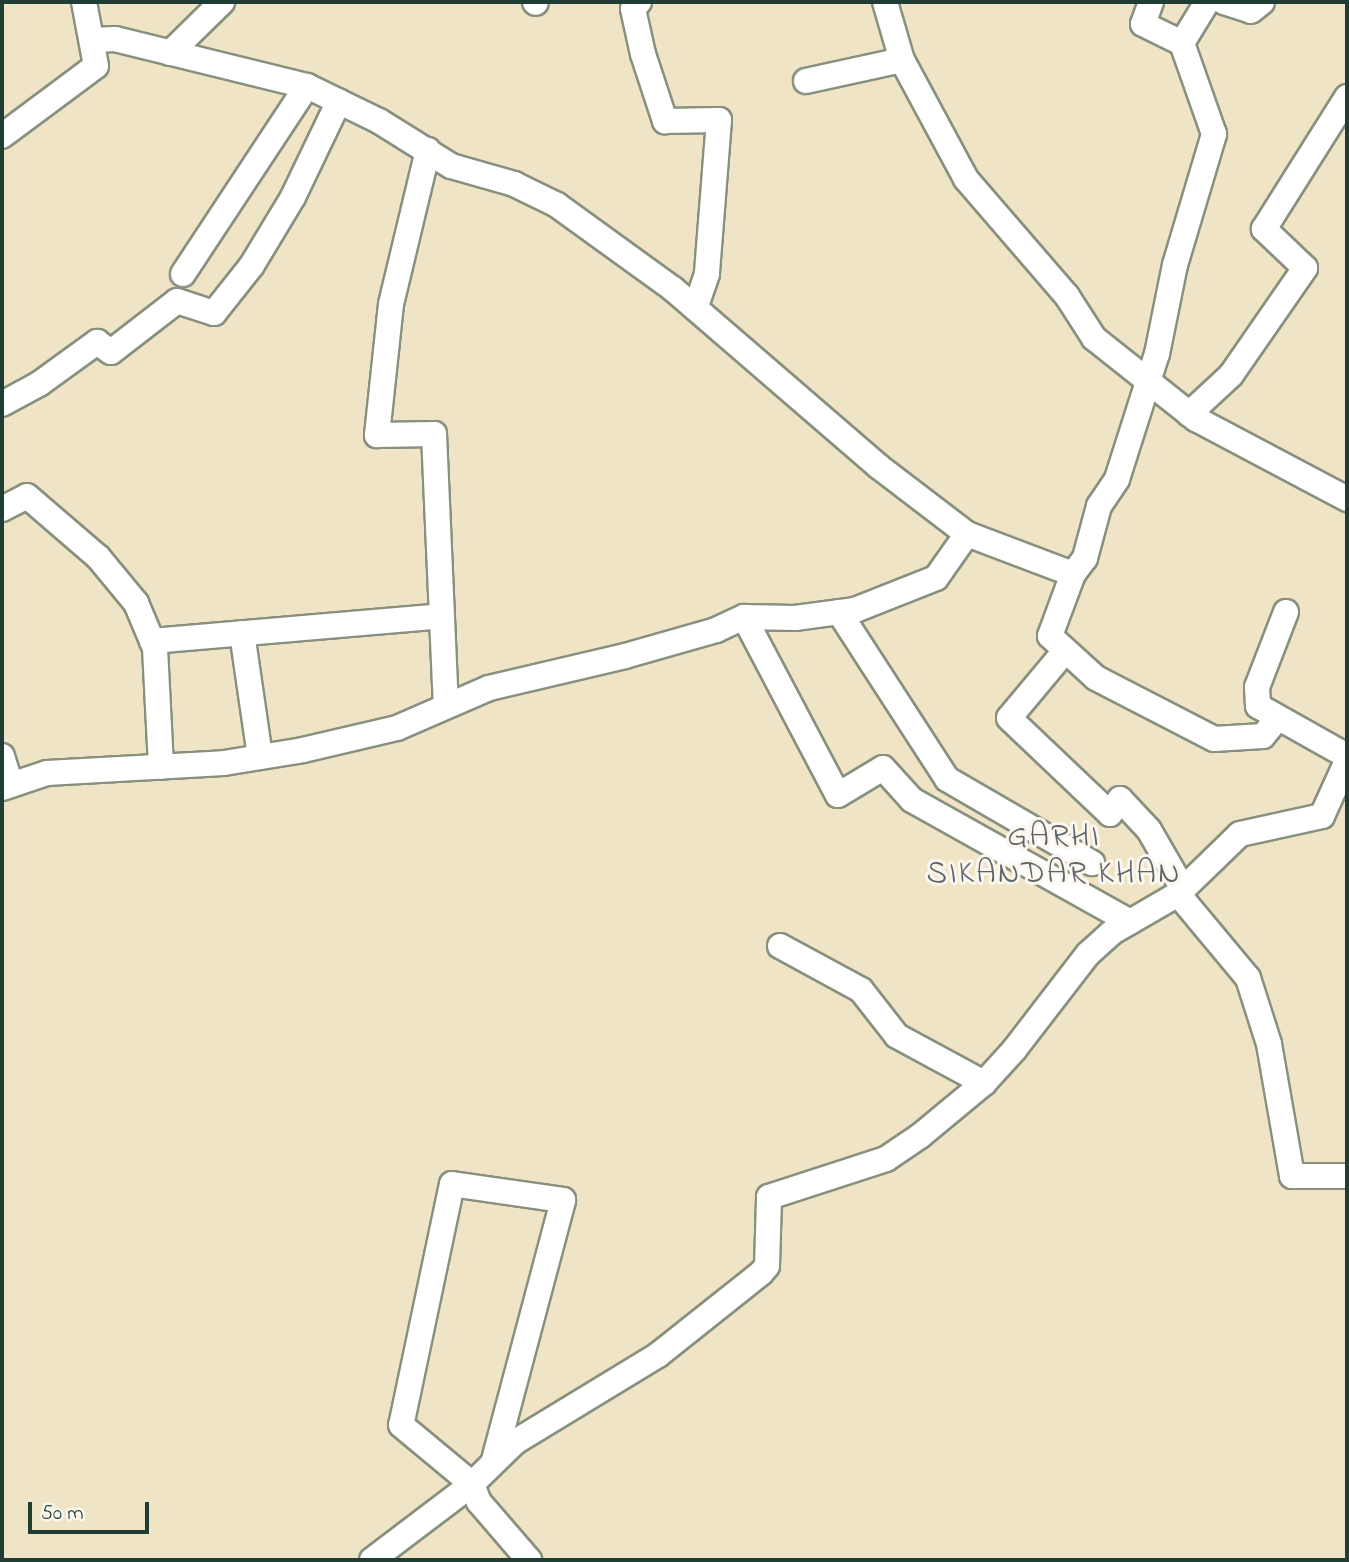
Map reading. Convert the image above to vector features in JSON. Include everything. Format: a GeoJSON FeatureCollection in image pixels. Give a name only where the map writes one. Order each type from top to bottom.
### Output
{"type":"FeatureCollection","features":[{"type":"Feature","properties":{"kind":"street"},"geometry":{"type":"LineString","coordinates":[[2,136],[96,66],[94,40],[84,2]]}},
{"type":"Feature","properties":{"kind":"street"},"geometry":{"type":"LineString","coordinates":[[170,53],[222,2]]}},
{"type":"Feature","properties":{"kind":"street"},"geometry":{"type":"LineString","coordinates":[[639,2],[633,9],[643,54],[665,121],[719,120],[708,274],[695,307]]}},
{"type":"Feature","properties":{"kind":"street"},"geometry":{"type":"LineString","coordinates":[[885,2],[902,60],[966,179],[1067,296],[1094,338],[1189,414],[1347,499]]}},
{"type":"Feature","properties":{"kind":"street"},"geometry":{"type":"LineString","coordinates":[[1150,2],[1143,24],[1182,43],[1214,134],[1148,379],[1117,479],[1099,506],[1085,558],[1073,574],[1050,636],[1065,652],[1122,694],[1214,739],[1263,736],[1276,720]]}},
{"type":"Feature","properties":{"kind":"street"},"geometry":{"type":"LineString","coordinates":[[1182,43],[1207,2]]}},
{"type":"Feature","properties":{"kind":"street"},"geometry":{"type":"LineString","coordinates":[[1224,2],[1251,11],[1262,2]]}},
{"type":"Feature","properties":{"kind":"street"},"geometry":{"type":"LineString","coordinates":[[94,40],[115,39],[307,86],[429,150],[452,166],[514,184],[557,205],[695,307],[878,466],[967,534],[1073,574]]}},
{"type":"Feature","properties":{"kind":"street"},"geometry":{"type":"LineString","coordinates":[[806,81],[902,60]]}},
{"type":"Feature","properties":{"kind":"street"},"geometry":{"type":"LineString","coordinates":[[183,274],[307,86]]}},
{"type":"Feature","properties":{"kind":"street"},"geometry":{"type":"LineString","coordinates":[[1189,414],[1231,375],[1305,268],[1264,229],[1347,97]]}},
{"type":"Feature","properties":{"kind":"street"},"geometry":{"type":"LineString","coordinates":[[2,404],[40,384],[97,342],[111,352],[177,301],[214,313],[252,265],[293,197],[338,101]]}},
{"type":"Feature","properties":{"kind":"street"},"geometry":{"type":"LineString","coordinates":[[429,150],[391,304],[377,435],[435,434],[446,706]]}},
{"type":"Feature","properties":{"kind":"street"},"geometry":{"type":"LineString","coordinates":[[2,509],[27,496],[98,557],[136,603],[152,641],[162,767]]}},
{"type":"Feature","properties":{"kind":"street"},"geometry":{"type":"LineString","coordinates":[[2,756],[6,787],[47,773],[162,767],[260,757],[397,728],[489,688],[625,656],[716,630],[744,617],[839,612],[912,591],[936,578],[967,534]]}},
{"type":"Feature","properties":{"kind":"street"},"geometry":{"type":"LineString","coordinates":[[372,1560],[472,1484],[494,1460],[535,1429],[658,1355],[761,1273],[767,1266],[769,1197],[886,1158],[984,1083],[1088,954],[1130,922],[1181,891],[1240,834],[1322,816],[1347,759],[1276,720],[1258,706],[1255,697],[1286,611]]}},
{"type":"Feature","properties":{"kind":"street"},"geometry":{"type":"LineString","coordinates":[[839,612],[947,779],[1092,863]]}},
{"type":"Feature","properties":{"kind":"street"},"geometry":{"type":"LineString","coordinates":[[152,641],[441,616]]}},
{"type":"Feature","properties":{"kind":"street"},"geometry":{"type":"LineString","coordinates":[[744,617],[838,795],[883,768],[912,800],[1130,922]]}},
{"type":"Feature","properties":{"kind":"street"},"geometry":{"type":"LineString","coordinates":[[242,634],[260,757]]}},
{"type":"Feature","properties":{"kind":"street"},"geometry":{"type":"LineString","coordinates":[[1065,652],[1009,718],[1110,814],[1120,799],[1149,830],[1181,891],[1248,978],[1269,1044],[1292,1175],[1347,1176]]}},
{"type":"Feature","properties":{"kind":"street"},"geometry":{"type":"LineString","coordinates":[[780,946],[861,990],[897,1036],[984,1083]]}},
{"type":"Feature","properties":{"kind":"street"},"geometry":{"type":"LineString","coordinates":[[494,1460],[563,1200],[452,1184],[401,1425],[472,1484],[479,1502],[528,1560]]}},
{"type":"Feature","properties":{"kind":"district","name":"GARHI SIKANDAR KHAN"},"geometry":{"type":"Point","coordinates":[1054,858]}}]}
